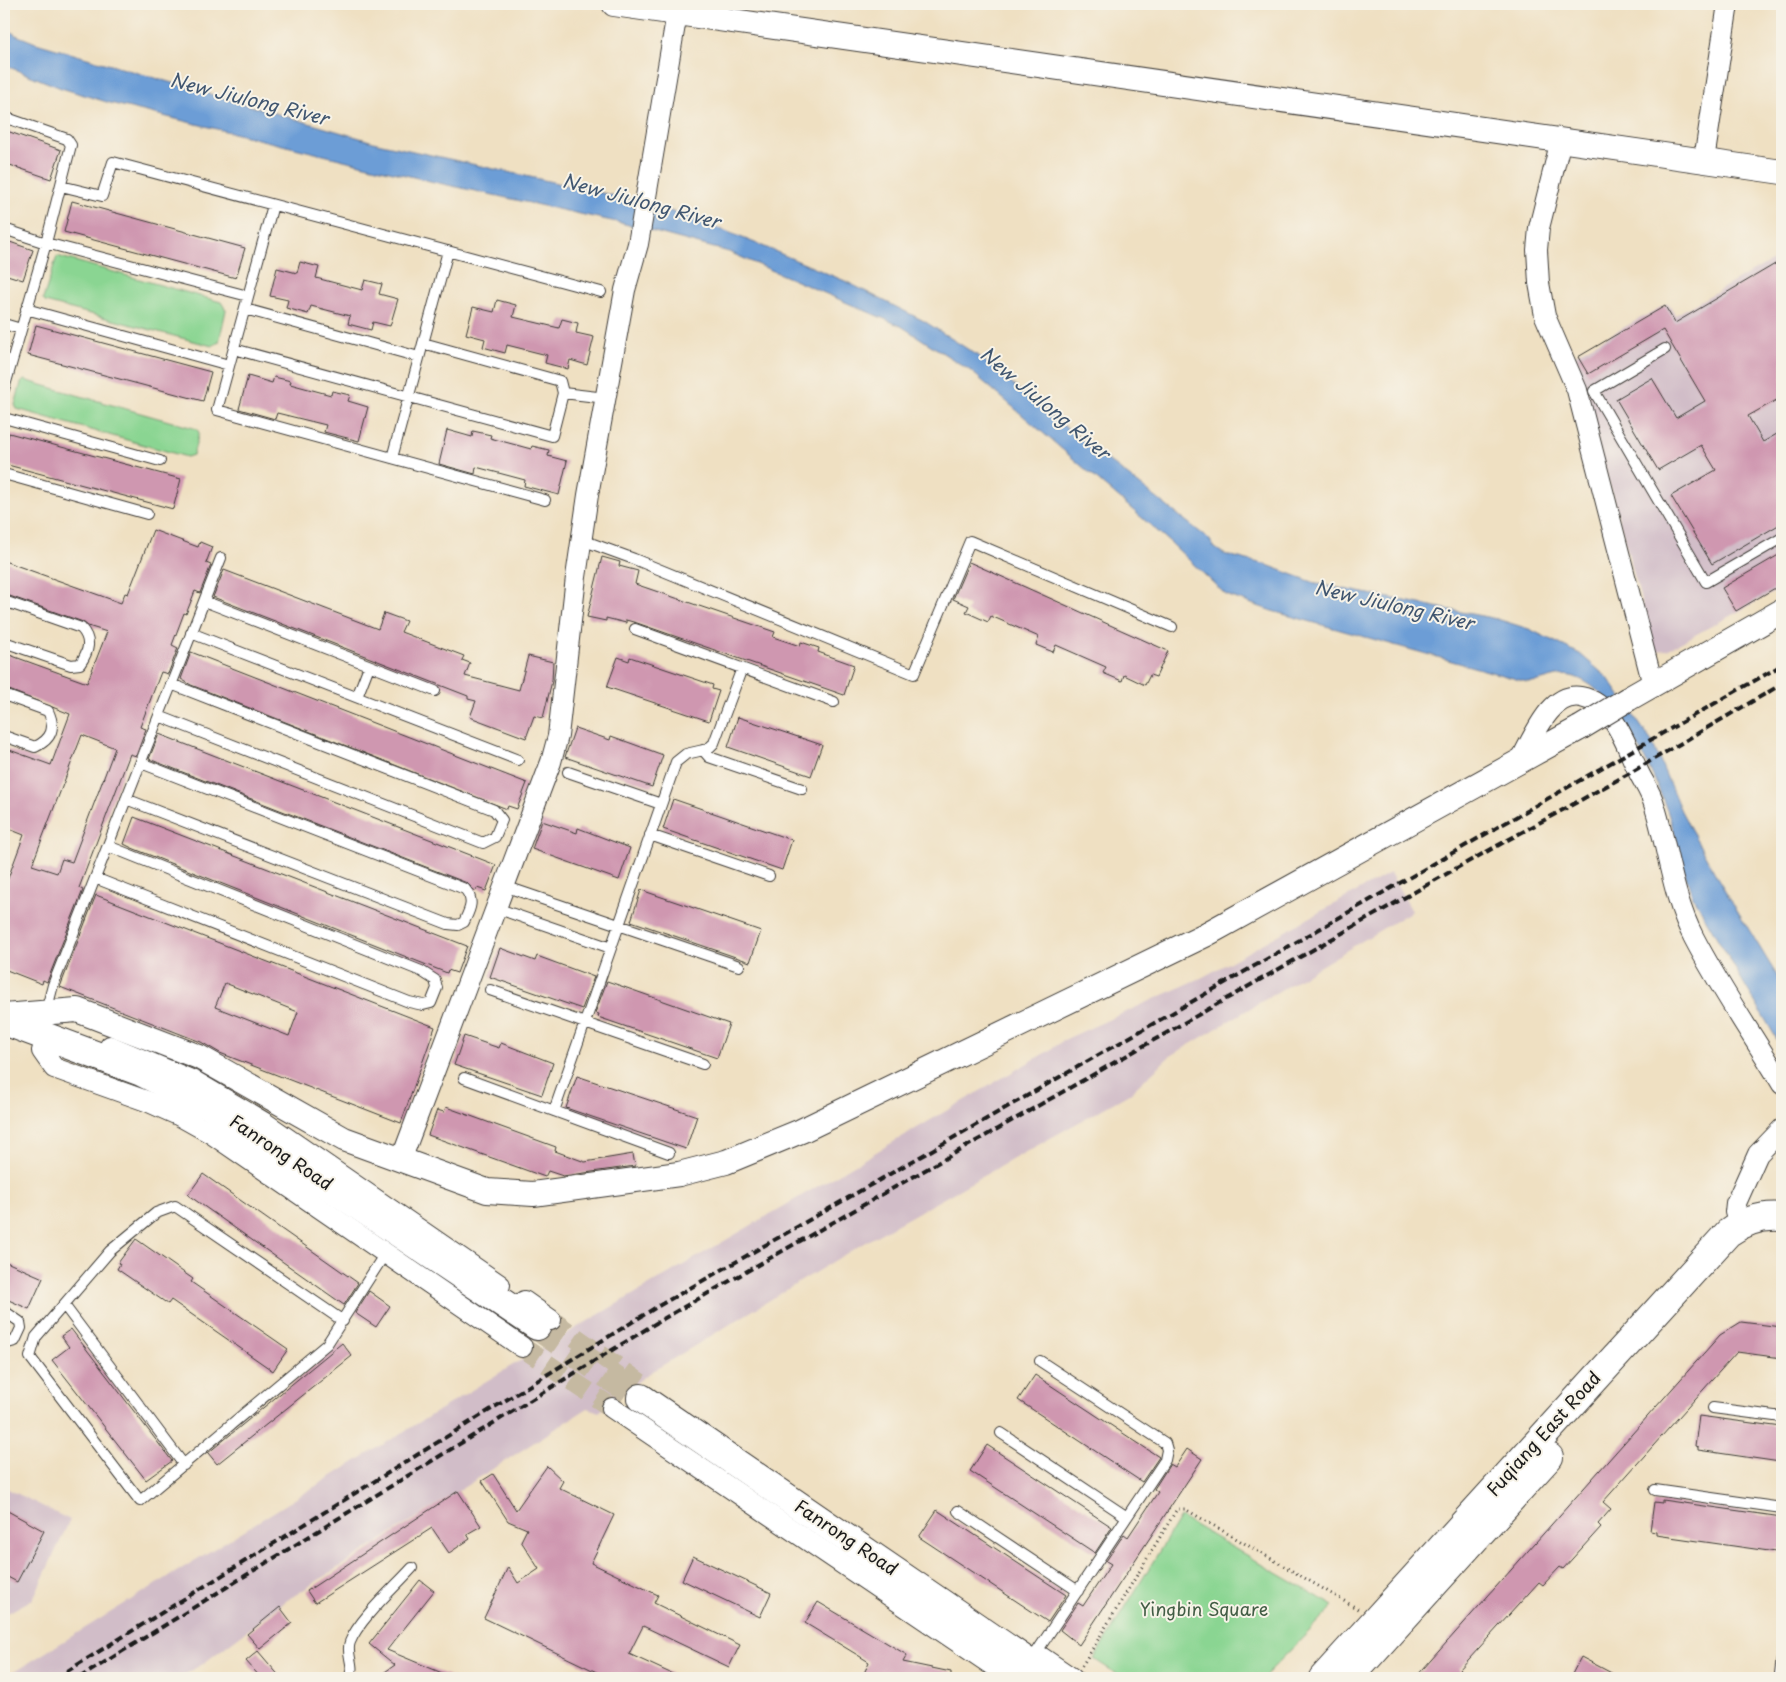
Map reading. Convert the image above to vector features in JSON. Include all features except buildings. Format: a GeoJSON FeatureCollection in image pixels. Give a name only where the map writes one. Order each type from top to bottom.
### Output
{"type":"FeatureCollection","features":[{"type":"Feature","properties":{"kind":"main road","name":"Fanrong Road"},"geometry":{"type":"LineString","coordinates":[[4,1019],[141,1072],[210,1106],[535,1332]]}},
{"type":"Feature","properties":{"kind":"main road","name":"Fanrong Road"},"geometry":{"type":"LineString","coordinates":[[4,1039],[138,1080],[206,1114],[535,1332]]}},
{"type":"Feature","properties":{"kind":"main road","name":"Fuqiang East Road"},"geometry":{"type":"LineString","coordinates":[[1323,1678],[1728,1233],[1739,1225],[1771,1216],[1782,1217]]}},
{"type":"Feature","properties":{"kind":"main road","name":"Fuqiang East Road"},"geometry":{"type":"LineString","coordinates":[[1349,1678],[1740,1247],[1761,1237],[1782,1236]]}},
{"type":"Feature","properties":{"kind":"main road","name":"Fanrong Road"},"geometry":{"type":"LineString","coordinates":[[632,1398],[1035,1666]]}},
{"type":"Feature","properties":{"kind":"main road","name":"Fanrong Road"},"geometry":{"type":"LineString","coordinates":[[632,1398],[1051,1678]]}},
{"type":"Feature","properties":{"kind":"street"},"geometry":{"type":"LineString","coordinates":[[614,4],[1782,172]]}},
{"type":"Feature","properties":{"kind":"street"},"geometry":{"type":"LineString","coordinates":[[1704,160],[1728,4]]}},
{"type":"Feature","properties":{"kind":"street"},"geometry":{"type":"LineString","coordinates":[[401,1160],[551,762],[558,736],[582,540],[625,290],[638,244],[677,13]]}},
{"type":"Feature","properties":{"kind":"street"},"geometry":{"type":"LineString","coordinates":[[1561,140],[1538,228],[1539,283],[1545,316],[1577,390],[1653,685]]}},
{"type":"Feature","properties":{"kind":"street"},"geometry":{"type":"LineString","coordinates":[[4,1019],[46,1012],[77,1010],[199,1057],[344,1139],[486,1191],[532,1194],[627,1182],[726,1162],[801,1131],[1205,936],[1580,728],[1782,612]]}},
{"type":"Feature","properties":{"kind":"street"},"geometry":{"type":"LineString","coordinates":[[1520,761],[1551,709],[1569,696],[1581,697],[1594,702],[1615,723],[1653,802],[1675,890],[1693,938],[1782,1084]]}},
{"type":"Feature","properties":{"kind":"street"},"geometry":{"type":"LineString","coordinates":[[42,1051],[54,1068],[149,1102],[178,1115],[212,1134],[386,1252],[535,1332]]}},
{"type":"Feature","properties":{"kind":"street"},"geometry":{"type":"LineString","coordinates":[[1739,1225],[1735,1212],[1736,1202],[1758,1154],[1782,1129]]}},
{"type":"Feature","properties":{"kind":"street"},"geometry":{"type":"LineString","coordinates":[[632,1398],[1011,1678]]}},
{"type":"Feature","properties":{"kind":"street"},"geometry":{"type":"LineString","coordinates":[[1035,1666],[1076,1674]]}},
{"type":"Feature","properties":{"kind":"lane"},"geometry":{"type":"LineString","coordinates":[[4,118],[67,139],[71,145],[46,243],[4,389]]}},
{"type":"Feature","properties":{"kind":"lane"},"geometry":{"type":"LineString","coordinates":[[61,186],[102,196],[113,162],[601,292]]}},
{"type":"Feature","properties":{"kind":"lane"},"geometry":{"type":"LineString","coordinates":[[273,205],[217,410],[546,500]]}},
{"type":"Feature","properties":{"kind":"lane"},"geometry":{"type":"LineString","coordinates":[[4,229],[46,243],[248,296]]}},
{"type":"Feature","properties":{"kind":"lane"},"geometry":{"type":"LineString","coordinates":[[392,458],[448,251]]}},
{"type":"Feature","properties":{"kind":"lane"},"geometry":{"type":"LineString","coordinates":[[26,309],[230,365]]}},
{"type":"Feature","properties":{"kind":"lane"},"geometry":{"type":"LineString","coordinates":[[245,309],[419,357]]}},
{"type":"Feature","properties":{"kind":"lane"},"geometry":{"type":"LineString","coordinates":[[4,324],[21,329]]}},
{"type":"Feature","properties":{"kind":"lane"},"geometry":{"type":"LineString","coordinates":[[234,349],[552,436],[563,393],[560,381],[423,343]]}},
{"type":"Feature","properties":{"kind":"lane"},"geometry":{"type":"LineString","coordinates":[[1665,349],[1594,391],[1706,582],[1782,538]]}},
{"type":"Feature","properties":{"kind":"lane"},"geometry":{"type":"LineString","coordinates":[[563,393],[606,398]]}},
{"type":"Feature","properties":{"kind":"lane"},"geometry":{"type":"LineString","coordinates":[[4,418],[160,461]]}},
{"type":"Feature","properties":{"kind":"lane"},"geometry":{"type":"LineString","coordinates":[[4,474],[147,514]]}},
{"type":"Feature","properties":{"kind":"lane"},"geometry":{"type":"LineString","coordinates":[[582,540],[643,563],[914,674],[970,540],[1172,627]]}},
{"type":"Feature","properties":{"kind":"lane"},"geometry":{"type":"LineString","coordinates":[[46,1012],[49,997],[220,558]]}},
{"type":"Feature","properties":{"kind":"lane"},"geometry":{"type":"LineString","coordinates":[[4,601],[81,628],[88,636],[89,641],[86,655],[80,664],[70,665],[4,642]]}},
{"type":"Feature","properties":{"kind":"lane"},"geometry":{"type":"LineString","coordinates":[[204,602],[435,691]]}},
{"type":"Feature","properties":{"kind":"lane"},"geometry":{"type":"LineString","coordinates":[[635,629],[834,702]]}},
{"type":"Feature","properties":{"kind":"lane"},"geometry":{"type":"LineString","coordinates":[[191,633],[518,760]]}},
{"type":"Feature","properties":{"kind":"lane"},"geometry":{"type":"LineString","coordinates":[[357,697],[369,666]]}},
{"type":"Feature","properties":{"kind":"lane"},"geometry":{"type":"LineString","coordinates":[[554,1111],[676,762],[686,754],[708,749],[714,743],[742,668]]}},
{"type":"Feature","properties":{"kind":"lane"},"geometry":{"type":"LineString","coordinates":[[159,716],[483,842],[495,837],[502,820],[494,810],[171,684]]}},
{"type":"Feature","properties":{"kind":"lane"},"geometry":{"type":"LineString","coordinates":[[4,695],[48,711],[53,721],[52,734],[45,743],[35,747],[4,736]]}},
{"type":"Feature","properties":{"kind":"lane"},"geometry":{"type":"LineString","coordinates":[[703,750],[709,757],[802,789]]}},
{"type":"Feature","properties":{"kind":"lane"},"geometry":{"type":"LineString","coordinates":[[126,799],[448,924],[458,925],[464,922],[468,912],[472,897],[465,889],[140,763]]}},
{"type":"Feature","properties":{"kind":"lane"},"geometry":{"type":"LineString","coordinates":[[568,772],[661,804]]}},
{"type":"Feature","properties":{"kind":"lane"},"geometry":{"type":"LineString","coordinates":[[650,835],[769,876]]}},
{"type":"Feature","properties":{"kind":"lane"},"geometry":{"type":"LineString","coordinates":[[96,878],[409,1002],[423,1005],[431,1003],[437,988],[435,980],[421,971],[108,846]]}},
{"type":"Feature","properties":{"kind":"lane"},"geometry":{"type":"LineString","coordinates":[[504,886],[739,966]]}},
{"type":"Feature","properties":{"kind":"lane"},"geometry":{"type":"LineString","coordinates":[[496,908],[611,948]]}},
{"type":"Feature","properties":{"kind":"lane"},"geometry":{"type":"LineString","coordinates":[[490,990],[703,1064]]}},
{"type":"Feature","properties":{"kind":"lane"},"geometry":{"type":"LineString","coordinates":[[464,1078],[669,1153]]}},
{"type":"Feature","properties":{"kind":"lane"},"geometry":{"type":"LineString","coordinates":[[343,1321],[175,1206],[156,1213],[110,1251],[36,1337],[30,1357],[140,1502],[327,1344],[343,1321],[386,1252]]}},
{"type":"Feature","properties":{"kind":"lane"},"geometry":{"type":"LineString","coordinates":[[64,1304],[184,1465]]}},
{"type":"Feature","properties":{"kind":"lane"},"geometry":{"type":"LineString","coordinates":[[4,1311],[20,1322],[21,1328],[15,1341],[4,1344]]}},
{"type":"Feature","properties":{"kind":"lane"},"geometry":{"type":"LineString","coordinates":[[1035,1666],[1078,1591],[1165,1460],[1167,1450],[1165,1443],[1040,1361]]}},
{"type":"Feature","properties":{"kind":"lane"},"geometry":{"type":"LineString","coordinates":[[1712,1408],[1782,1417]]}},
{"type":"Feature","properties":{"kind":"lane"},"geometry":{"type":"LineString","coordinates":[[1001,1433],[1127,1517]]}},
{"type":"Feature","properties":{"kind":"lane"},"geometry":{"type":"LineString","coordinates":[[1655,1490],[1782,1508]]}},
{"type":"Feature","properties":{"kind":"lane"},"geometry":{"type":"LineString","coordinates":[[958,1511],[1078,1591]]}},
{"type":"Feature","properties":{"kind":"lane"},"geometry":{"type":"LineString","coordinates":[[348,1678],[352,1666],[348,1648],[354,1632],[412,1568]]}},
{"type":"Feature","properties":{"kind":"lane"},"geometry":{"type":"LineString","coordinates":[[1782,1658],[1780,1675],[1782,1676]]}},
{"type":"Feature","properties":{"kind":"path"},"geometry":{"type":"LineString","coordinates":[[1076,1674],[1177,1509],[1185,1509],[1376,1620]]}},
{"type":"Feature","properties":{"kind":"shaded area"},"geometry":{"type":"Polygon","coordinates":[[[1782,255],[1782,588],[1667,650],[1655,651],[1574,355],[1668,303],[1675,315],[1782,255]]]}},
{"type":"Feature","properties":{"kind":"shaded area"},"geometry":{"type":"Polygon","coordinates":[[[1390,873],[1412,911],[1169,1057],[1129,1094],[862,1244],[645,1376],[599,1412],[588,1408],[286,1601],[204,1663],[179,1678],[4,1678],[501,1372],[1066,1039],[1203,977],[1390,873]]]}},
{"type":"Feature","properties":{"kind":"shaded area"},"geometry":{"type":"Polygon","coordinates":[[[4,1487],[70,1520],[33,1599],[4,1615],[4,1487]]]}},
{"type":"Feature","properties":{"kind":"green space"},"geometry":{"type":"Polygon","coordinates":[[[57,256],[221,302],[226,310],[219,342],[212,346],[45,302],[43,299],[57,256]]]}},
{"type":"Feature","properties":{"kind":"green space"},"geometry":{"type":"Polygon","coordinates":[[[24,380],[197,429],[199,433],[193,455],[187,457],[17,409],[15,405],[21,383],[24,380]]]}},
{"type":"Feature","properties":{"kind":"green space","name":"Yingbin Square"},"geometry":{"type":"Polygon","coordinates":[[[1180,1517],[1334,1606],[1263,1678],[1123,1678],[1094,1659],[1180,1517]]]}},
{"type":"Feature","properties":{"kind":"water","name":"New Jiulong River"},"geometry":{"type":"Polygon","coordinates":[[[4,27],[16,35],[36,43],[377,143],[611,195],[688,216],[845,281],[924,321],[980,357],[1032,401],[1209,539],[1215,548],[1224,554],[1267,565],[1318,584],[1497,619],[1529,629],[1580,654],[1608,678],[1652,742],[1681,811],[1717,877],[1782,984],[1782,1048],[1693,897],[1668,813],[1653,776],[1632,735],[1606,698],[1591,685],[1575,677],[1562,675],[1527,682],[1272,611],[1226,595],[1170,542],[971,371],[901,326],[729,252],[621,223],[434,182],[110,103],[61,88],[4,65],[4,27]]]}},
{"type":"Feature","properties":{"kind":"tunnel"},"geometry":{"type":"LineString","coordinates":[[551,1320],[640,1383]]}},
{"type":"Feature","properties":{"kind":"tunnel"},"geometry":{"type":"LineString","coordinates":[[537,1326],[641,1398]]}},
{"type":"Feature","properties":{"kind":"tunnel"},"geometry":{"type":"LineString","coordinates":[[522,1347],[612,1408]]}},
{"type":"Feature","properties":{"kind":"railway"},"geometry":{"type":"LineString","coordinates":[[56,1678],[655,1308],[1782,665]]}},
{"type":"Feature","properties":{"kind":"railway"},"geometry":{"type":"LineString","coordinates":[[79,1678],[661,1320],[1455,869],[1630,773],[1782,684]]}}]}
